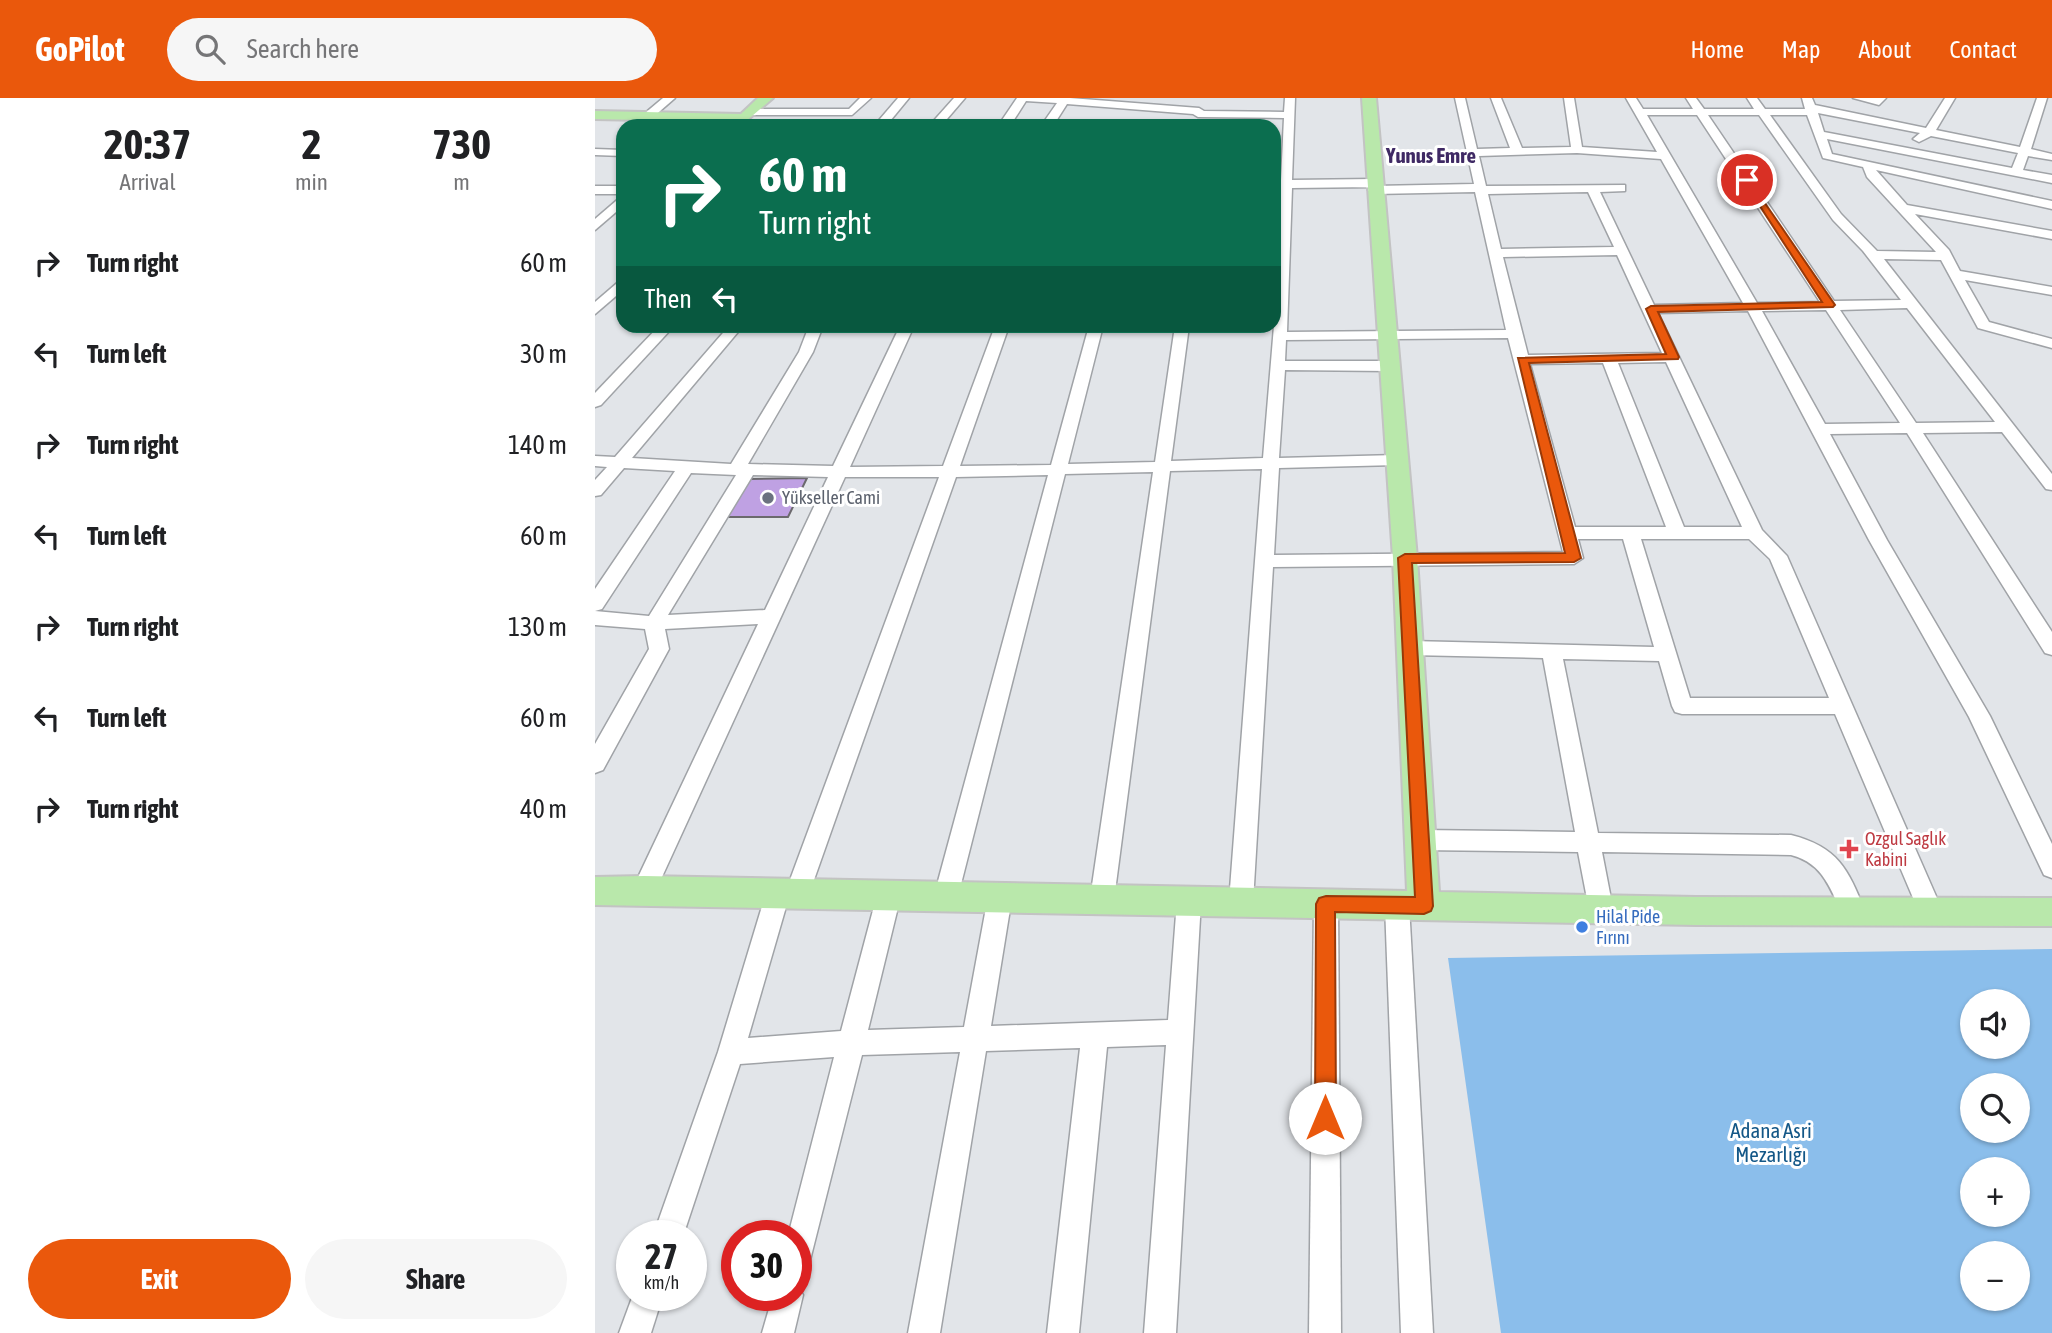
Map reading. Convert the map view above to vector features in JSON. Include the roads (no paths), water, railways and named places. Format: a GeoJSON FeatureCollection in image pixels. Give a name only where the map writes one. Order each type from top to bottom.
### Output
{"type":"FeatureCollection","features":[{"type":"Feature","properties":{"kind":"main road"},"geometry":{"type":"LineString","coordinates":[[595,115],[745,118],[766,98]]}},
{"type":"Feature","properties":{"kind":"main road"},"geometry":{"type":"LineString","coordinates":[[1369,98],[1405,558],[1420,840],[1410,905]]}},
{"type":"Feature","properties":{"kind":"main road"},"geometry":{"type":"LineString","coordinates":[[597,895],[644,890],[1601,909],[2052,912]]}},
{"type":"Feature","properties":{"kind":"street"},"geometry":{"type":"LineString","coordinates":[[648,116],[670,98]]}},
{"type":"Feature","properties":{"kind":"street"},"geometry":{"type":"LineString","coordinates":[[751,112],[852,112],[866,98]]}},
{"type":"Feature","properties":{"kind":"street"},"geometry":{"type":"LineString","coordinates":[[886,119],[904,98]]}},
{"type":"Feature","properties":{"kind":"street"},"geometry":{"type":"LineString","coordinates":[[941,119],[960,98]]}},
{"type":"Feature","properties":{"kind":"street"},"geometry":{"type":"LineString","coordinates":[[1009,119],[1025,98],[1198,112],[1289,106],[1281,232]]}},
{"type":"Feature","properties":{"kind":"street"},"geometry":{"type":"LineString","coordinates":[[1196,119],[1205,98]]}},
{"type":"Feature","properties":{"kind":"street"},"geometry":{"type":"LineString","coordinates":[[1262,561],[1574,558],[1515,334],[1460,98]]}},
{"type":"Feature","properties":{"kind":"street"},"geometry":{"type":"LineString","coordinates":[[1496,98],[1517,151]]}},
{"type":"Feature","properties":{"kind":"street"},"geometry":{"type":"LineString","coordinates":[[1569,98],[1577,150]]}},
{"type":"Feature","properties":{"kind":"street"},"geometry":{"type":"LineString","coordinates":[[1752,98],[1837,217],[1874,255],[2052,485]]}},
{"type":"Feature","properties":{"kind":"street"},"geometry":{"type":"LineString","coordinates":[[1858,98],[1879,102],[1881,98]]}},
{"type":"Feature","properties":{"kind":"street"},"geometry":{"type":"LineString","coordinates":[[1950,98],[1929,132],[1874,165],[1871,174],[1945,256],[1983,325],[2049,346]]}},
{"type":"Feature","properties":{"kind":"street"},"geometry":{"type":"LineString","coordinates":[[1998,193],[2024,152],[2042,98]]}},
{"type":"Feature","properties":{"kind":"street"},"geometry":{"type":"LineString","coordinates":[[1052,119],[1064,101]]}},
{"type":"Feature","properties":{"kind":"street"},"geometry":{"type":"LineString","coordinates":[[1696,104],[1912,428],[2052,648]]}},
{"type":"Feature","properties":{"kind":"street"},"geometry":{"type":"LineString","coordinates":[[2052,157],[1811,106],[1764,112],[1696,104],[1635,105],[1752,307],[1878,540],[1979,716],[2052,868]]}},
{"type":"Feature","properties":{"kind":"street"},"geometry":{"type":"LineString","coordinates":[[1811,106],[1827,156],[2052,205]]}},
{"type":"Feature","properties":{"kind":"street"},"geometry":{"type":"LineString","coordinates":[[802,119],[808,112]]}},
{"type":"Feature","properties":{"kind":"street"},"geometry":{"type":"LineString","coordinates":[[1819,134],[2052,179]]}},
{"type":"Feature","properties":{"kind":"street"},"geometry":{"type":"LineString","coordinates":[[1473,153],[1577,150],[1664,156]]}},
{"type":"Feature","properties":{"kind":"street"},"geometry":{"type":"LineString","coordinates":[[595,152],[616,153]]}},
{"type":"Feature","properties":{"kind":"street"},"geometry":{"type":"LineString","coordinates":[[1285,184],[1482,189],[1621,188]]}},
{"type":"Feature","properties":{"kind":"street"},"geometry":{"type":"LineString","coordinates":[[1593,189],[1755,533],[1778,556],[1931,912]]}},
{"type":"Feature","properties":{"kind":"street"},"geometry":{"type":"LineString","coordinates":[[595,190],[616,190]]}},
{"type":"Feature","properties":{"kind":"street"},"geometry":{"type":"LineString","coordinates":[[595,226],[616,206]]}},
{"type":"Feature","properties":{"kind":"street"},"geometry":{"type":"LineString","coordinates":[[1902,208],[2052,235]]}},
{"type":"Feature","properties":{"kind":"street"},"geometry":{"type":"LineString","coordinates":[[1918,225],[2052,246]]}},
{"type":"Feature","properties":{"kind":"street"},"geometry":{"type":"LineString","coordinates":[[1496,253],[1623,251]]}},
{"type":"Feature","properties":{"kind":"street"},"geometry":{"type":"LineString","coordinates":[[1874,255],[1945,256]]}},
{"type":"Feature","properties":{"kind":"street"},"geometry":{"type":"LineString","coordinates":[[1955,274],[2052,291]]}},
{"type":"Feature","properties":{"kind":"street"},"geometry":{"type":"LineString","coordinates":[[595,310],[616,292]]}},
{"type":"Feature","properties":{"kind":"street"},"geometry":{"type":"LineString","coordinates":[[1651,309],[1912,304]]}},
{"type":"Feature","properties":{"kind":"street"},"geometry":{"type":"LineString","coordinates":[[595,402],[660,333]]}},
{"type":"Feature","properties":{"kind":"street"},"geometry":{"type":"LineString","coordinates":[[595,491],[730,333]]}},
{"type":"Feature","properties":{"kind":"street"},"geometry":{"type":"LineString","coordinates":[[595,764],[659,649],[654,623],[806,352],[813,333]]}},
{"type":"Feature","properties":{"kind":"street"},"geometry":{"type":"LineString","coordinates":[[644,890],[904,333]]}},
{"type":"Feature","properties":{"kind":"street"},"geometry":{"type":"LineString","coordinates":[[673,1220],[788,893],[999,333]]}},
{"type":"Feature","properties":{"kind":"street"},"geometry":{"type":"LineString","coordinates":[[946,896],[1094,333]]}},
{"type":"Feature","properties":{"kind":"street"},"geometry":{"type":"LineString","coordinates":[[1102,899],[1181,333]]}},
{"type":"Feature","properties":{"kind":"street"},"geometry":{"type":"LineString","coordinates":[[1241,902],[1279,333]]}},
{"type":"Feature","properties":{"kind":"street"},"geometry":{"type":"LineString","coordinates":[[1279,336],[1515,334]]}},
{"type":"Feature","properties":{"kind":"street"},"geometry":{"type":"LineString","coordinates":[[1522,360],[1674,357]]}},
{"type":"Feature","properties":{"kind":"street"},"geometry":{"type":"LineString","coordinates":[[1609,358],[1678,534]]}},
{"type":"Feature","properties":{"kind":"street"},"geometry":{"type":"LineString","coordinates":[[1277,365],[1389,366]]}},
{"type":"Feature","properties":{"kind":"street"},"geometry":{"type":"LineString","coordinates":[[1819,429],[2008,427]]}},
{"type":"Feature","properties":{"kind":"street"},"geometry":{"type":"LineString","coordinates":[[595,461],[685,469],[948,474],[1397,460]]}},
{"type":"Feature","properties":{"kind":"street"},"geometry":{"type":"LineString","coordinates":[[595,604],[685,469]]}},
{"type":"Feature","properties":{"kind":"street"},"geometry":{"type":"LineString","coordinates":[[1568,533],[1755,533]]}},
{"type":"Feature","properties":{"kind":"street"},"geometry":{"type":"LineString","coordinates":[[1631,534],[1682,706],[1843,706]]}},
{"type":"Feature","properties":{"kind":"street"},"geometry":{"type":"LineString","coordinates":[[595,618],[654,623],[774,616]]}},
{"type":"Feature","properties":{"kind":"street"},"geometry":{"type":"LineString","coordinates":[[1410,648],[1666,654]]}},
{"type":"Feature","properties":{"kind":"street"},"geometry":{"type":"LineString","coordinates":[[1552,651],[1601,909]]}},
{"type":"Feature","properties":{"kind":"street"},"geometry":{"type":"LineString","coordinates":[[1420,840],[1801,847],[1821,856],[1837,871],[1853,911]]}},
{"type":"Feature","properties":{"kind":"street"},"geometry":{"type":"LineString","coordinates":[[807,1220],[889,895]]}},
{"type":"Feature","properties":{"kind":"street"},"geometry":{"type":"LineString","coordinates":[[924,1333],[1000,897]]}},
{"type":"Feature","properties":{"kind":"street"},"geometry":{"type":"LineString","coordinates":[[1160,1333],[1189,901]]}},
{"type":"Feature","properties":{"kind":"street"},"geometry":{"type":"LineString","coordinates":[[1325,1333],[1326,904]]}},
{"type":"Feature","properties":{"kind":"street"},"geometry":{"type":"LineString","coordinates":[[1410,905],[1417,1333]]}},
{"type":"Feature","properties":{"kind":"street"},"geometry":{"type":"LineString","coordinates":[[731,1052],[852,1044],[1180,1032]]}},
{"type":"Feature","properties":{"kind":"street"},"geometry":{"type":"LineString","coordinates":[[1063,1333],[1095,1035]]}},
{"type":"Feature","properties":{"kind":"street"},"geometry":{"type":"LineString","coordinates":[[635,1333],[643,1311]]}},
{"type":"Feature","properties":{"kind":"street"},"geometry":{"type":"LineString","coordinates":[[778,1333],[783,1311]]}},
{"type":"Feature","properties":{"kind":"place","name":"Yükseller Cami"},"geometry":{"type":"Point","coordinates":[768,498]}},
{"type":"Feature","properties":{"kind":"place","name":"Ozgul Saglık Kabini"},"geometry":{"type":"Point","coordinates":[1849,849]}},
{"type":"Feature","properties":{"kind":"place","name":"Hilal Pide Fırını"},"geometry":{"type":"Point","coordinates":[1582,927]}},
{"type":"Feature","properties":{"kind":"district","name":"Yunus Emre"},"geometry":{"type":"Point","coordinates":[1431,156]}},
{"type":"Feature","properties":{"kind":"park label","name":"Adana Asri Mezarlığı"},"geometry":{"type":"Point","coordinates":[1771,1143]}}]}
